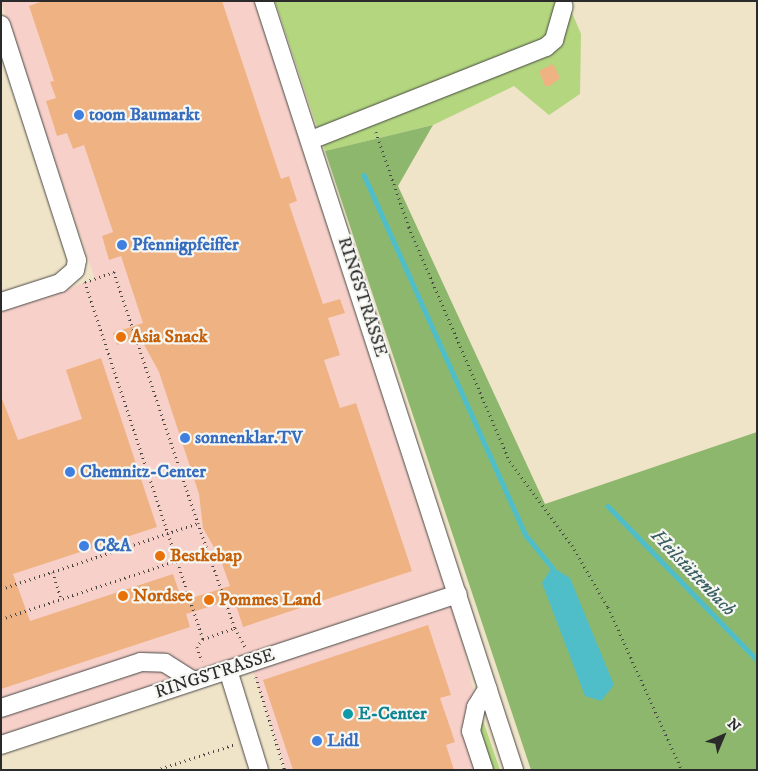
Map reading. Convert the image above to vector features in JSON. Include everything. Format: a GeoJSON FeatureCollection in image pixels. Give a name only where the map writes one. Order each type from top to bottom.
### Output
{"type":"FeatureCollection","features":[{"type":"Feature","properties":{"kind":"street","name":"RINGSTRASSE"},"geometry":{"type":"LineString","coordinates":[[264,1],[311,140],[514,770]]}},
{"type":"Feature","properties":{"kind":"street"},"geometry":{"type":"LineString","coordinates":[[311,140],[546,47],[554,40],[564,6]]}},
{"type":"Feature","properties":{"kind":"street"},"geometry":{"type":"LineString","coordinates":[[1,25],[5,50],[75,250],[80,276],[1,302]]}},
{"type":"Feature","properties":{"kind":"street","name":"RINGSTRASSE"},"geometry":{"type":"LineString","coordinates":[[1,745],[458,594]]}},
{"type":"Feature","properties":{"kind":"street"},"geometry":{"type":"LineString","coordinates":[[1,708],[141,662],[165,663],[201,679]]}},
{"type":"Feature","properties":{"kind":"street"},"geometry":{"type":"LineString","coordinates":[[228,670],[260,770]]}},
{"type":"Feature","properties":{"kind":"street"},"geometry":{"type":"LineString","coordinates":[[484,770],[471,731],[476,706],[488,688]]}},
{"type":"Feature","properties":{"kind":"path"},"geometry":{"type":"LineString","coordinates":[[371,116],[409,226],[510,461],[572,545],[608,607],[682,770]]}},
{"type":"Feature","properties":{"kind":"path"},"geometry":{"type":"LineString","coordinates":[[203,639],[80,276],[114,272],[198,523],[235,628],[242,636],[251,662],[285,770]]}},
{"type":"Feature","properties":{"kind":"path"},"geometry":{"type":"LineString","coordinates":[[1,588],[198,523]]}},
{"type":"Feature","properties":{"kind":"path"},"geometry":{"type":"LineString","coordinates":[[1,619],[208,550]]}},
{"type":"Feature","properties":{"kind":"path"},"geometry":{"type":"LineString","coordinates":[[52,571],[61,599]]}},
{"type":"Feature","properties":{"kind":"path"},"geometry":{"type":"LineString","coordinates":[[201,679],[197,648],[203,639],[235,628]]}},
{"type":"Feature","properties":{"kind":"path"},"geometry":{"type":"LineString","coordinates":[[156,770],[249,739]]}},
{"type":"Feature","properties":{"kind":"shaded area","name":"Chemnitz-Center"},"geometry":{"type":"Polygon","coordinates":[[[1,1],[254,1],[464,648],[491,770],[286,770],[250,662],[1,740],[1,312],[95,279],[1,1]]]}},
{"type":"Feature","properties":{"kind":"green space"},"geometry":{"type":"Polygon","coordinates":[[[275,1],[567,1],[581,34],[580,94],[549,115],[514,86],[433,125],[325,151],[275,1]]]}},
{"type":"Feature","properties":{"kind":"green space"},"geometry":{"type":"Polygon","coordinates":[[[433,125],[398,186],[545,504],[757,432],[757,770],[531,770],[325,151],[433,125]]]}},
{"type":"Feature","properties":{"kind":"green space"},"geometry":{"type":"Polygon","coordinates":[[[482,718],[500,770],[491,770],[476,720],[482,718]]]}},
{"type":"Feature","properties":{"kind":"water"},"geometry":{"type":"Polygon","coordinates":[[[552,567],[570,578],[614,685],[601,701],[585,696],[542,583],[552,567]]]}},
{"type":"Feature","properties":{"kind":"building"},"geometry":{"type":"Polygon","coordinates":[[[43,1],[222,1],[281,179],[289,176],[297,201],[289,204],[323,304],[340,299],[345,313],[328,318],[340,355],[324,360],[340,408],[356,403],[412,571],[243,627],[234,599],[186,614],[190,627],[1,689],[1,396],[18,440],[82,419],[66,370],[101,358],[157,527],[13,574],[30,621],[173,574],[182,601],[230,586],[220,558],[203,528],[199,494],[159,372],[140,337],[117,345],[113,333],[143,323],[121,256],[109,260],[102,236],[113,232],[84,145],[73,149],[67,133],[57,136],[46,101],[56,98],[50,82],[54,81],[29,6],[43,1]]]}},
{"type":"Feature","properties":{"kind":"building"},"geometry":{"type":"Polygon","coordinates":[[[553,64],[560,78],[550,86],[545,86],[539,71],[553,64]]]}},
{"type":"Feature","properties":{"kind":"building","name":"E-Center"},"geometry":{"type":"Polygon","coordinates":[[[428,625],[451,695],[440,698],[455,742],[446,745],[454,770],[293,770],[263,680],[428,625]]]}},
{"type":"Feature","properties":{"kind":"waterway"},"geometry":{"type":"LineString","coordinates":[[364,175],[525,534],[552,567]]}},
{"type":"Feature","properties":{"kind":"waterway","name":"Heilstättenbach"},"geometry":{"type":"LineString","coordinates":[[608,506],[757,660]]}},
{"type":"Feature","properties":{"kind":"place","name":"toom Baumarkt"},"geometry":{"type":"Point","coordinates":[79,115]}},
{"type":"Feature","properties":{"kind":"place","name":"Pfennigpfeiffer"},"geometry":{"type":"Point","coordinates":[122,245]}},
{"type":"Feature","properties":{"kind":"place","name":"Asia Snack"},"geometry":{"type":"Point","coordinates":[121,337]}},
{"type":"Feature","properties":{"kind":"place","name":"sonnenklar.TV"},"geometry":{"type":"Point","coordinates":[185,438]}},
{"type":"Feature","properties":{"kind":"place","name":"Chemnitz-Center"},"geometry":{"type":"Point","coordinates":[70,472]}},
{"type":"Feature","properties":{"kind":"place","name":"C&A"},"geometry":{"type":"Point","coordinates":[84,546]}},
{"type":"Feature","properties":{"kind":"place","name":"Bestkebap"},"geometry":{"type":"Point","coordinates":[160,556]}},
{"type":"Feature","properties":{"kind":"place","name":"Nordsee"},"geometry":{"type":"Point","coordinates":[123,596]}},
{"type":"Feature","properties":{"kind":"place","name":"Pommes Land"},"geometry":{"type":"Point","coordinates":[209,600]}},
{"type":"Feature","properties":{"kind":"place","name":"E-Center"},"geometry":{"type":"Point","coordinates":[348,714]}},
{"type":"Feature","properties":{"kind":"place","name":"Lidl"},"geometry":{"type":"Point","coordinates":[317,741]}}]}
